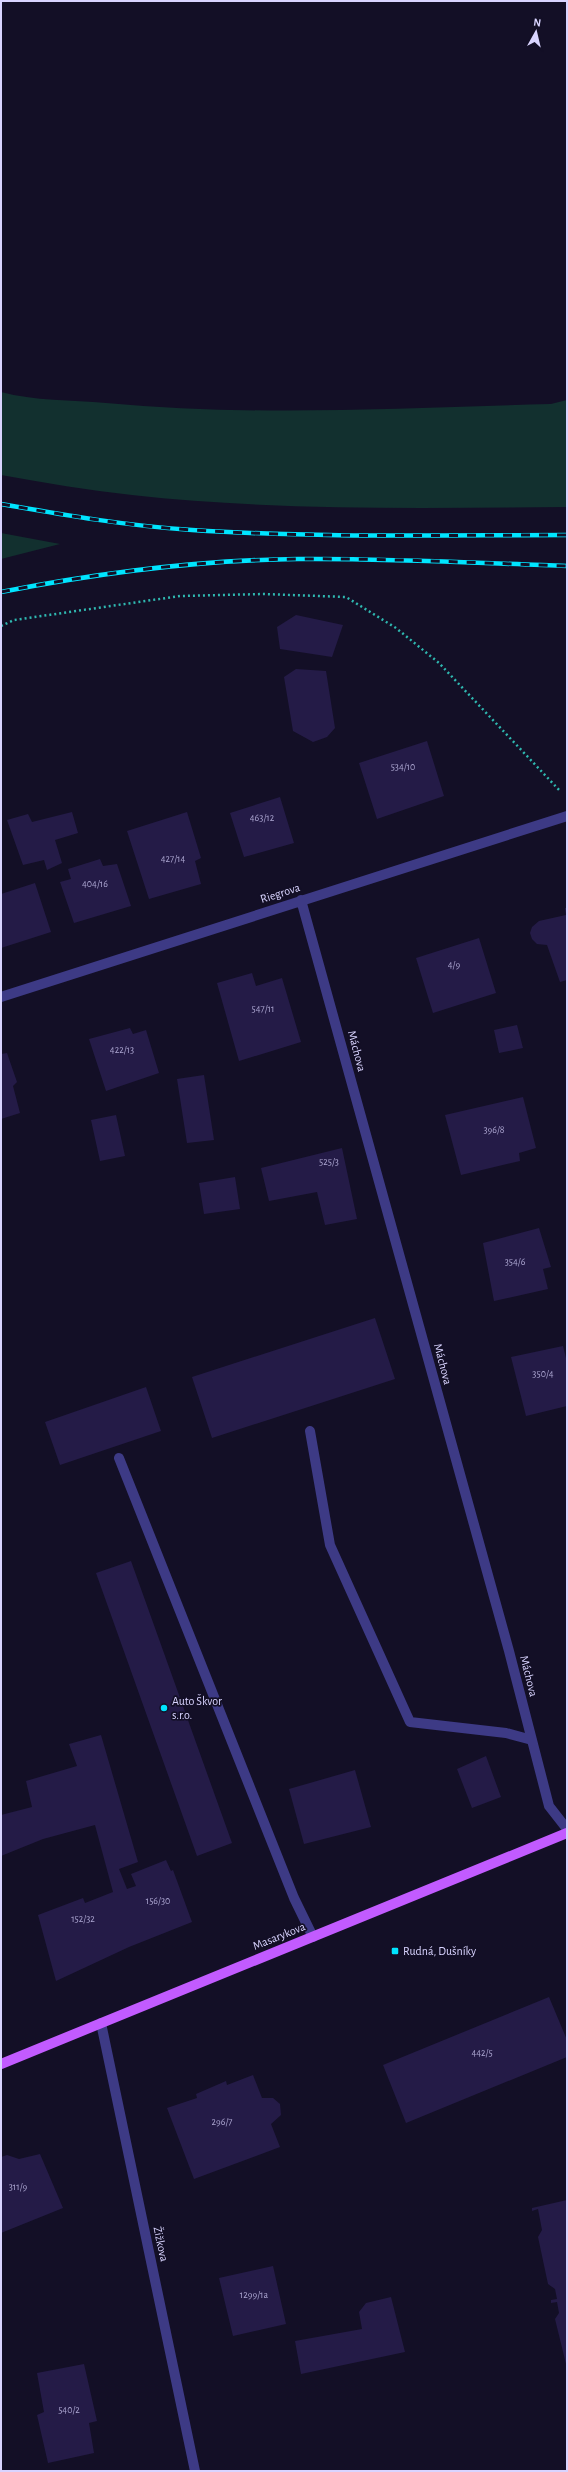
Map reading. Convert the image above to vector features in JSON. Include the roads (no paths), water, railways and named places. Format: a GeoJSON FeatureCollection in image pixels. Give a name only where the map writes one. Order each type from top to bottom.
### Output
{"type":"FeatureCollection","features":[{"type":"Feature","properties":{"kind":"main road","name":"Masarykova"},"geometry":{"type":"LineString","coordinates":[[1,2064],[567,1833]]}},
{"type":"Feature","properties":{"kind":"street","name":"Riegrova"},"geometry":{"type":"LineString","coordinates":[[1,996],[567,816]]}},
{"type":"Feature","properties":{"kind":"street","name":"Máchova"},"geometry":{"type":"LineString","coordinates":[[301,900],[549,1806],[567,1829]]}},
{"type":"Feature","properties":{"kind":"street"},"geometry":{"type":"LineString","coordinates":[[310,1431],[330,1545],[410,1722],[506,1733],[532,1740]]}},
{"type":"Feature","properties":{"kind":"street"},"geometry":{"type":"LineString","coordinates":[[119,1458],[294,1898],[313,1937]]}},
{"type":"Feature","properties":{"kind":"street","name":"Žižkova"},"geometry":{"type":"LineString","coordinates":[[101,2023],[195,2471]]}},
{"type":"Feature","properties":{"kind":"railway"},"geometry":{"type":"LineString","coordinates":[[1,504],[120,523],[239,533],[426,536],[567,535]]}},
{"type":"Feature","properties":{"kind":"railway"},"geometry":{"type":"LineString","coordinates":[[1,592],[111,573],[186,565],[261,560],[365,559],[567,566]]}},
{"type":"Feature","properties":{"kind":"place","name":"Auto Škvor s.r.o."},"geometry":{"type":"Point","coordinates":[164,1708]}},
{"type":"Feature","properties":{"kind":"place","name":"Rudná, Dušníky"},"geometry":{"type":"Point","coordinates":[395,1951]}}]}
